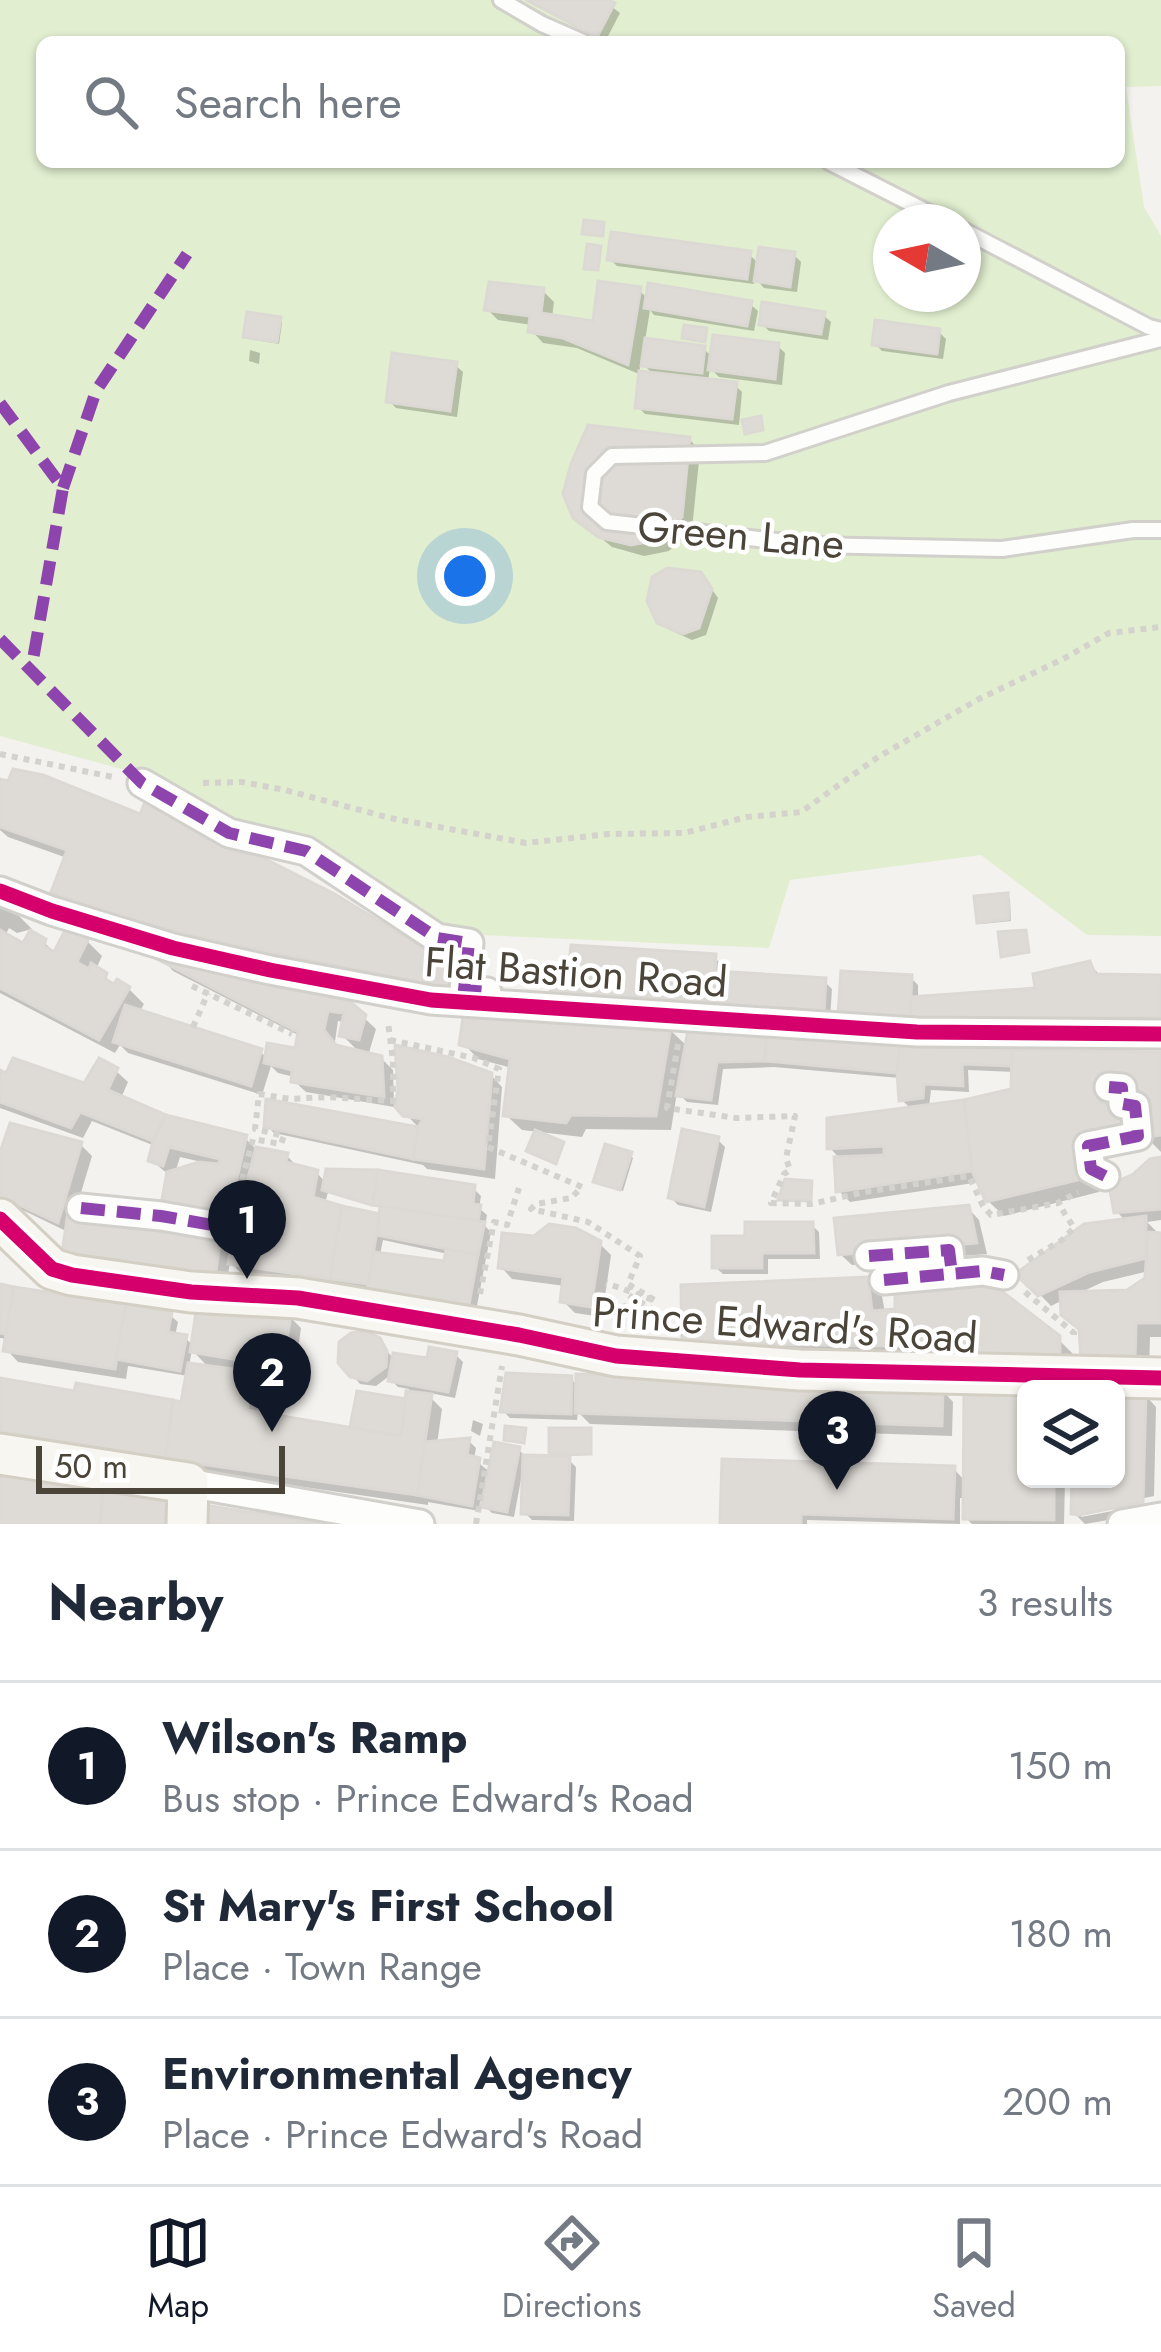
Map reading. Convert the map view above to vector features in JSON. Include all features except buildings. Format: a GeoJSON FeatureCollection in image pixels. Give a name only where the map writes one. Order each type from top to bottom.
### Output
{"type":"FeatureCollection","features":[{"type":"Feature","properties":{"kind":"street"},"geometry":{"type":"LineString","coordinates":[[142,783],[229,833],[305,851],[437,938],[470,943],[464,990],[487,992],[485,1004]]}},
{"type":"Feature","properties":{"kind":"street","name":"Flat Bastion Road"},"geometry":{"type":"LineString","coordinates":[[0,891],[136,938],[430,1000],[917,1032],[1161,1034]]}},
{"type":"Feature","properties":{"kind":"street"},"geometry":{"type":"LineString","coordinates":[[1105,1176],[1091,1169],[1088,1146],[1138,1136],[1135,1106],[1123,1105],[1122,1088],[1109,1087]]}},
{"type":"Feature","properties":{"kind":"street"},"geometry":{"type":"LineString","coordinates":[[81,1208],[230,1228]]}},
{"type":"Feature","properties":{"kind":"street","name":"Prince Edward's Road"},"geometry":{"type":"LineString","coordinates":[[0,1220],[52,1269],[72,1275],[191,1292],[298,1298],[616,1356],[800,1370],[1161,1378]]}},
{"type":"Feature","properties":{"kind":"street"},"geometry":{"type":"LineString","coordinates":[[876,1268],[1004,1275]]}},
{"type":"Feature","properties":{"kind":"street"},"geometry":{"type":"LineString","coordinates":[[0,1454],[420,1524]]}},
{"type":"Feature","properties":{"kind":"street"},"geometry":{"type":"LineString","coordinates":[[187,1524],[188,1483]]}},
{"type":"Feature","properties":{"kind":"street"},"geometry":{"type":"LineString","coordinates":[[1122,1524],[1161,1517]]}},
{"type":"Feature","properties":{"kind":"lane"},"geometry":{"type":"LineString","coordinates":[[501,0],[569,36]]}},
{"type":"Feature","properties":{"kind":"lane"},"geometry":{"type":"LineString","coordinates":[[842,168],[912,204]]}},
{"type":"Feature","properties":{"kind":"lane"},"geometry":{"type":"LineString","coordinates":[[981,239],[1161,334]]}},
{"type":"Feature","properties":{"kind":"lane","name":"Green Lane"},"geometry":{"type":"LineString","coordinates":[[1161,334],[949,393],[765,454],[612,456],[594,474],[590,507],[607,522],[812,545],[1002,549],[1161,530]]}},
{"type":"Feature","properties":{"kind":"path"},"geometry":{"type":"LineString","coordinates":[[187,783],[242,782],[390,818],[526,843],[609,834],[684,833],[747,817],[801,812],[878,757],[979,699],[1109,634],[1161,627]]}},
{"type":"Feature","properties":{"kind":"path"},"geometry":{"type":"LineString","coordinates":[[0,754],[142,783]]}},
{"type":"Feature","properties":{"kind":"path"},"geometry":{"type":"LineString","coordinates":[[193,1028],[208,993]]}},
{"type":"Feature","properties":{"kind":"path"},"geometry":{"type":"LineString","coordinates":[[682,1016],[667,1108],[736,1118],[795,1116],[786,1158],[790,1170],[772,1203],[811,1204],[969,1176],[991,1214],[1058,1203],[1074,1228],[1004,1275],[1074,1333],[1075,1377]]}},
{"type":"Feature","properties":{"kind":"path"},"geometry":{"type":"LineString","coordinates":[[230,1228],[253,1139],[280,1144],[284,1136],[255,1129],[259,1094],[290,1100],[327,1096],[393,1101],[387,1021]]}},
{"type":"Feature","properties":{"kind":"path"},"geometry":{"type":"LineString","coordinates":[[390,1040],[474,1058],[500,1069],[488,1147],[582,1187],[571,1198],[531,1209],[588,1222],[640,1256],[628,1284],[656,1301],[606,1283],[655,1311],[630,1305],[586,1317]]}},
{"type":"Feature","properties":{"kind":"path"},"geometry":{"type":"LineString","coordinates":[[478,1300],[494,1222],[508,1225],[519,1188]]}},
{"type":"Feature","properties":{"kind":"path"},"geometry":{"type":"LineString","coordinates":[[476,1524],[508,1333]]}},
{"type":"Feature","properties":{"kind":"green space"},"geometry":{"type":"Polygon","coordinates":[[[0,0],[1161,0],[1161,86],[1126,87],[1144,207],[1161,236],[1161,936],[1087,935],[981,855],[790,880],[769,948],[438,933],[147,776],[0,736],[0,0]]]}},
{"type":"Feature","properties":{"kind":"marked path"},"geometry":{"type":"LineString","coordinates":[[63,488],[96,391],[187,254]]}},
{"type":"Feature","properties":{"kind":"marked path"},"geometry":{"type":"LineString","coordinates":[[0,403],[63,488],[31,671]]}},
{"type":"Feature","properties":{"kind":"marked path"},"geometry":{"type":"LineString","coordinates":[[0,639],[142,783],[229,833],[306,851],[437,938],[469,943],[464,990],[487,992]]}},
{"type":"Feature","properties":{"kind":"marked path"},"geometry":{"type":"LineString","coordinates":[[1105,1176],[1091,1169],[1088,1146],[1138,1136],[1135,1106],[1123,1104],[1122,1088],[1109,1087]]}},
{"type":"Feature","properties":{"kind":"marked path"},"geometry":{"type":"LineString","coordinates":[[81,1208],[230,1228]]}},
{"type":"Feature","properties":{"kind":"marked path"},"geometry":{"type":"LineString","coordinates":[[869,1256],[949,1250],[952,1274]]}},
{"type":"Feature","properties":{"kind":"marked path"},"geometry":{"type":"LineString","coordinates":[[884,1280],[983,1271],[1004,1275]]}},
{"type":"Feature","properties":{"kind":"cycle path"},"geometry":{"type":"LineString","coordinates":[[0,891],[173,948],[431,1000],[917,1032],[1161,1034]]}},
{"type":"Feature","properties":{"kind":"cycle path"},"geometry":{"type":"LineString","coordinates":[[0,1219],[52,1269],[72,1275],[191,1292],[298,1298],[616,1356],[800,1370],[1161,1378]]}},
{"type":"Feature","properties":{"kind":"place","name":"Wilson's Ramp"},"geometry":{"type":"Point","coordinates":[247,1279]}},
{"type":"Feature","properties":{"kind":"place","name":"St Mary's First School"},"geometry":{"type":"Point","coordinates":[272,1432]}},
{"type":"Feature","properties":{"kind":"place","name":"Environmental Agency"},"geometry":{"type":"Point","coordinates":[837,1490]}}]}
